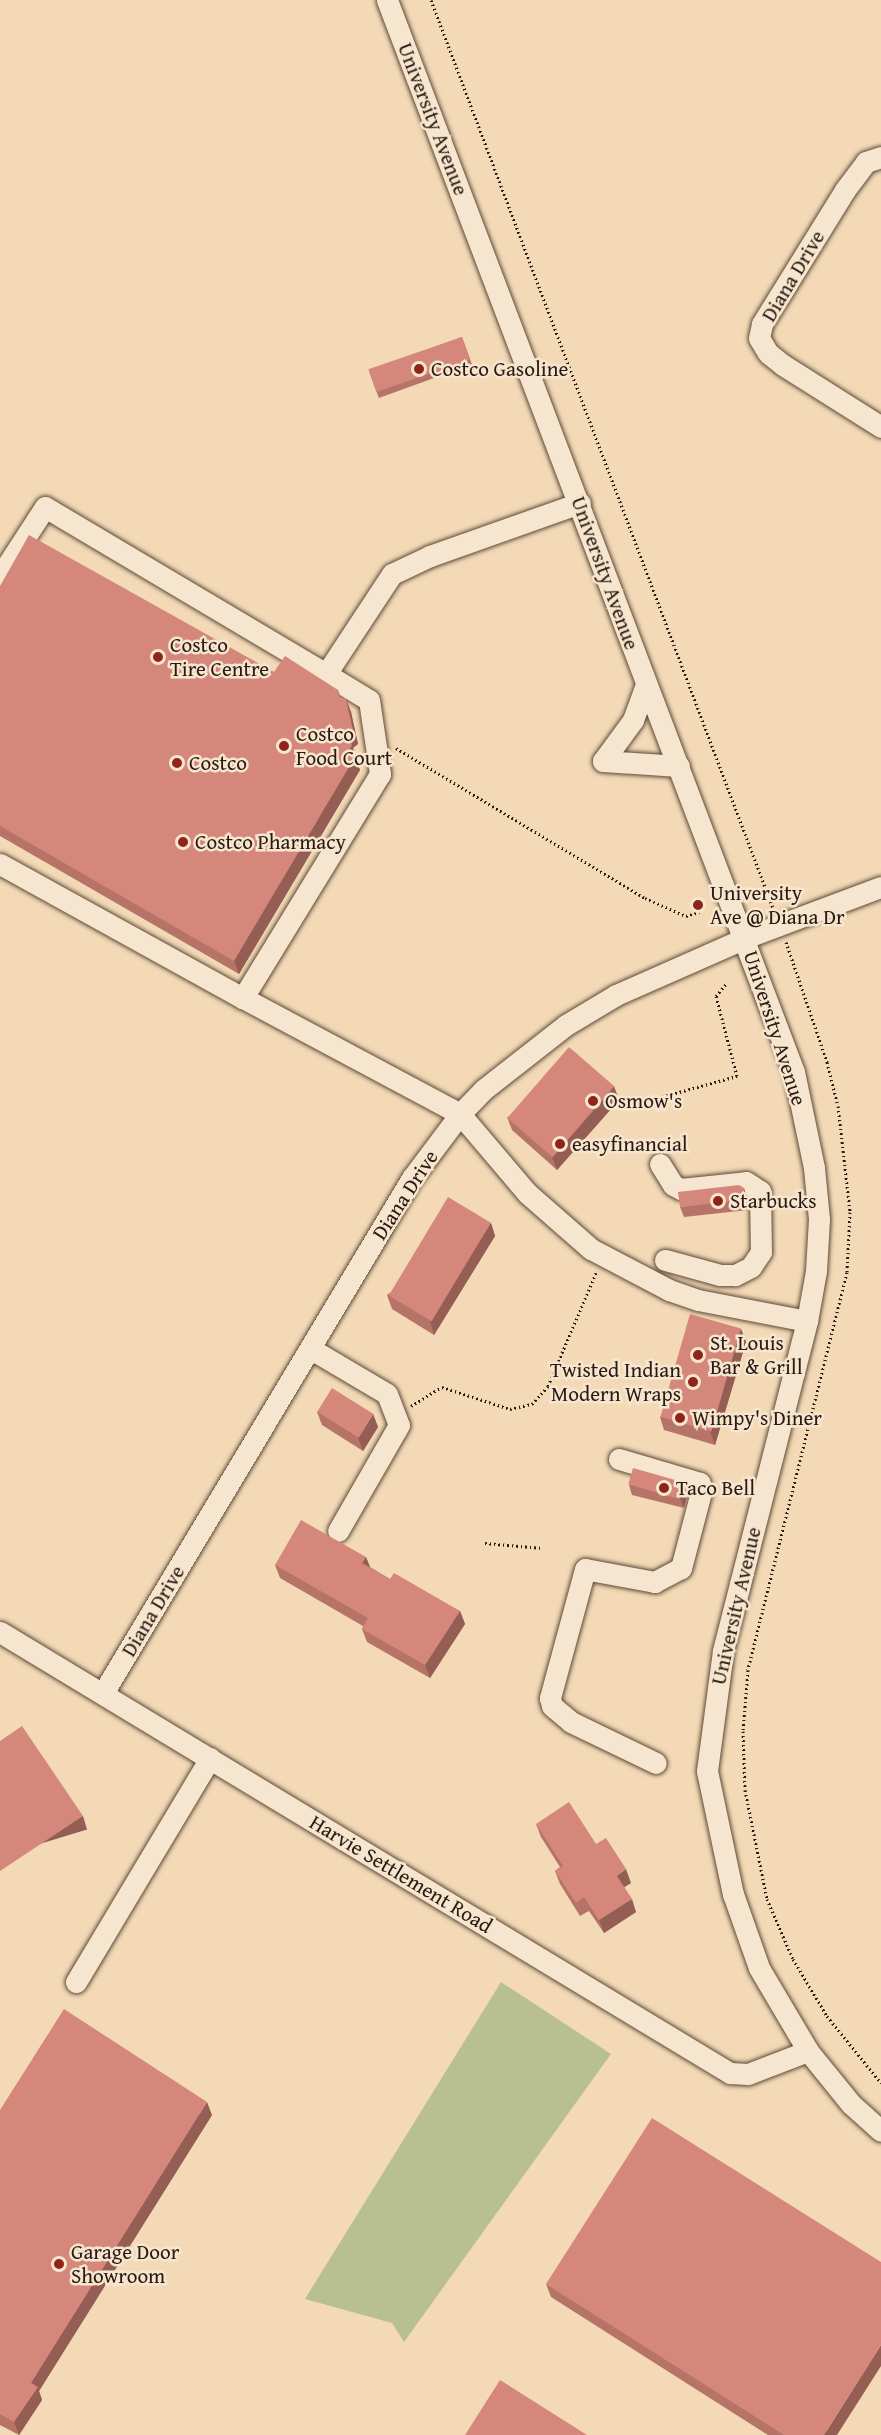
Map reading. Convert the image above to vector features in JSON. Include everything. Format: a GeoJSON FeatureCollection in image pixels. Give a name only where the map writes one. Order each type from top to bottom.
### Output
{"type":"FeatureCollection","features":[{"type":"Feature","properties":{"kind":"street","name":"University Avenue"},"geometry":{"type":"LineString","coordinates":[[387,0],[795,1072],[814,1168],[819,1219],[816,1271],[807,1321],[723,1651],[707,1771],[719,1838],[745,1934],[759,1968],[808,2051],[851,2103],[881,2131]]}},
{"type":"Feature","properties":{"kind":"street","name":"Diana Drive"},"geometry":{"type":"LineString","coordinates":[[881,157],[866,162],[845,190],[762,324],[759,339],[768,353],[783,365],[881,427]]}},
{"type":"Feature","properties":{"kind":"street"},"geometry":{"type":"LineString","coordinates":[[326,675],[392,574],[430,556],[580,503]]}},
{"type":"Feature","properties":{"kind":"street"},"geometry":{"type":"LineString","coordinates":[[0,576],[45,507],[369,700],[380,774],[243,998]]}},
{"type":"Feature","properties":{"kind":"street"},"geometry":{"type":"LineString","coordinates":[[646,684],[631,724],[603,761],[680,766]]}},
{"type":"Feature","properties":{"kind":"street"},"geometry":{"type":"LineString","coordinates":[[0,864],[459,1114],[527,1192],[581,1241],[608,1258],[669,1290],[698,1300],[807,1321]]}},
{"type":"Feature","properties":{"kind":"street","name":"Diana Drive"},"geometry":{"type":"LineString","coordinates":[[104,1693],[412,1178],[459,1114],[509,1067],[566,1025],[616,995],[745,938],[881,887]]}},
{"type":"Feature","properties":{"kind":"street"},"geometry":{"type":"LineString","coordinates":[[660,1164],[673,1185],[681,1189],[746,1182],[760,1191],[761,1252],[751,1267],[735,1275],[720,1275],[665,1260]]}},
{"type":"Feature","properties":{"kind":"street"},"geometry":{"type":"LineString","coordinates":[[311,1349],[387,1394],[399,1425],[338,1530]]}},
{"type":"Feature","properties":{"kind":"street"},"geometry":{"type":"LineString","coordinates":[[619,1459],[700,1483],[701,1492],[681,1568],[667,1579],[655,1582],[585,1569],[551,1685],[552,1706],[571,1722],[656,1763]]}},
{"type":"Feature","properties":{"kind":"street","name":"Harvie Settlement Road"},"geometry":{"type":"LineString","coordinates":[[0,1632],[730,2073],[747,2074],[808,2051]]}},
{"type":"Feature","properties":{"kind":"street"},"geometry":{"type":"LineString","coordinates":[[76,1982],[210,1758]]}},
{"type":"Feature","properties":{"kind":"path"},"geometry":{"type":"LineString","coordinates":[[431,0],[780,925],[830,1073],[838,1106],[850,1212],[847,1272],[748,1670],[743,1731],[745,1790],[767,1899],[793,1959],[827,2016],[881,2083]]}},
{"type":"Feature","properties":{"kind":"path"},"geometry":{"type":"LineString","coordinates":[[376,749],[400,750],[645,898],[686,916],[699,912]]}},
{"type":"Feature","properties":{"kind":"path"},"geometry":{"type":"LineString","coordinates":[[632,1105],[737,1076],[716,996],[726,984]]}},
{"type":"Feature","properties":{"kind":"path"},"geometry":{"type":"LineString","coordinates":[[395,1410],[423,1402],[442,1387],[510,1409],[532,1404],[548,1386],[589,1282],[608,1258]]}},
{"type":"Feature","properties":{"kind":"path"},"geometry":{"type":"LineString","coordinates":[[485,1544],[543,1548]]}},
{"type":"Feature","properties":{"kind":"green space"},"geometry":{"type":"Polygon","coordinates":[[[501,1982],[611,2054],[404,2342],[392,2323],[305,2299],[501,1982]]]}},
{"type":"Feature","properties":{"kind":"building"},"geometry":{"type":"Polygon","coordinates":[[[462,337],[470,360],[376,392],[368,369],[462,337]]]}},
{"type":"Feature","properties":{"kind":"building","name":"Costco"},"geometry":{"type":"Polygon","coordinates":[[[29,535],[274,672],[285,656],[338,690],[339,697],[346,699],[353,730],[349,735],[352,745],[347,754],[355,757],[234,961],[0,826],[0,586],[29,535]]]}},
{"type":"Feature","properties":{"kind":"building"},"geometry":{"type":"Polygon","coordinates":[[[569,1047],[614,1086],[553,1157],[507,1118],[569,1047]]]}},
{"type":"Feature","properties":{"kind":"building"},"geometry":{"type":"Polygon","coordinates":[[[739,1185],[744,1188],[744,1200],[680,1207],[678,1192],[739,1185]]]}},
{"type":"Feature","properties":{"kind":"building"},"geometry":{"type":"Polygon","coordinates":[[[448,1197],[491,1223],[432,1321],[389,1296],[448,1197]]]}},
{"type":"Feature","properties":{"kind":"building"},"geometry":{"type":"Polygon","coordinates":[[[690,1314],[741,1329],[711,1431],[661,1417],[690,1314]]]}},
{"type":"Feature","properties":{"kind":"building"},"geometry":{"type":"Polygon","coordinates":[[[332,1388],[374,1414],[359,1438],[317,1412],[332,1388]]]}},
{"type":"Feature","properties":{"kind":"building"},"geometry":{"type":"Polygon","coordinates":[[[633,1468],[684,1483],[679,1499],[628,1484],[633,1468]]]}},
{"type":"Feature","properties":{"kind":"building"},"geometry":{"type":"Polygon","coordinates":[[[301,1520],[366,1557],[362,1563],[390,1579],[394,1573],[460,1611],[425,1665],[362,1629],[368,1618],[275,1565],[301,1520]]]}},
{"type":"Feature","properties":{"kind":"building"},"geometry":{"type":"Polygon","coordinates":[[[22,1726],[83,1816],[0,1871],[0,1741],[22,1726]]]}},
{"type":"Feature","properties":{"kind":"building"},"geometry":{"type":"Polygon","coordinates":[[[569,1802],[596,1844],[606,1838],[626,1869],[617,1876],[632,1899],[599,1920],[584,1897],[576,1903],[555,1871],[563,1866],[536,1824],[569,1802]]]}},
{"type":"Feature","properties":{"kind":"building","name":"Garage Door Showroom"},"geometry":{"type":"Polygon","coordinates":[[[64,2009],[207,2102],[31,2383],[38,2387],[14,2422],[0,2414],[0,2110],[64,2009]]]}},
{"type":"Feature","properties":{"kind":"building"},"geometry":{"type":"Polygon","coordinates":[[[652,2118],[881,2262],[881,2345],[824,2435],[784,2435],[546,2284],[652,2118]]]}},
{"type":"Feature","properties":{"kind":"building"},"geometry":{"type":"Polygon","coordinates":[[[500,2380],[587,2435],[465,2435],[500,2380]]]}},
{"type":"Feature","properties":{"kind":"place","name":"Costco Gasoline"},"geometry":{"type":"Point","coordinates":[419,369]}},
{"type":"Feature","properties":{"kind":"place","name":"Costco Tire Centre"},"geometry":{"type":"Point","coordinates":[158,657]}},
{"type":"Feature","properties":{"kind":"place","name":"Costco Food Court"},"geometry":{"type":"Point","coordinates":[284,746]}},
{"type":"Feature","properties":{"kind":"place","name":"Costco"},"geometry":{"type":"Point","coordinates":[177,763]}},
{"type":"Feature","properties":{"kind":"place","name":"Costco Pharmacy"},"geometry":{"type":"Point","coordinates":[183,842]}},
{"type":"Feature","properties":{"kind":"place","name":"University Ave @ Diana Dr"},"geometry":{"type":"Point","coordinates":[698,905]}},
{"type":"Feature","properties":{"kind":"place","name":"Osmow's"},"geometry":{"type":"Point","coordinates":[593,1101]}},
{"type":"Feature","properties":{"kind":"place","name":"easyfinancial"},"geometry":{"type":"Point","coordinates":[560,1144]}},
{"type":"Feature","properties":{"kind":"place","name":"Starbucks"},"geometry":{"type":"Point","coordinates":[718,1201]}},
{"type":"Feature","properties":{"kind":"place","name":"St. Louis Bar & Grill"},"geometry":{"type":"Point","coordinates":[698,1355]}},
{"type":"Feature","properties":{"kind":"place","name":"Twisted Indian Modern Wraps"},"geometry":{"type":"Point","coordinates":[693,1382]}},
{"type":"Feature","properties":{"kind":"place","name":"Wimpy's Diner"},"geometry":{"type":"Point","coordinates":[680,1418]}},
{"type":"Feature","properties":{"kind":"place","name":"Taco Bell"},"geometry":{"type":"Point","coordinates":[664,1488]}},
{"type":"Feature","properties":{"kind":"place","name":"Garage Door Showroom"},"geometry":{"type":"Point","coordinates":[59,2264]}}]}
